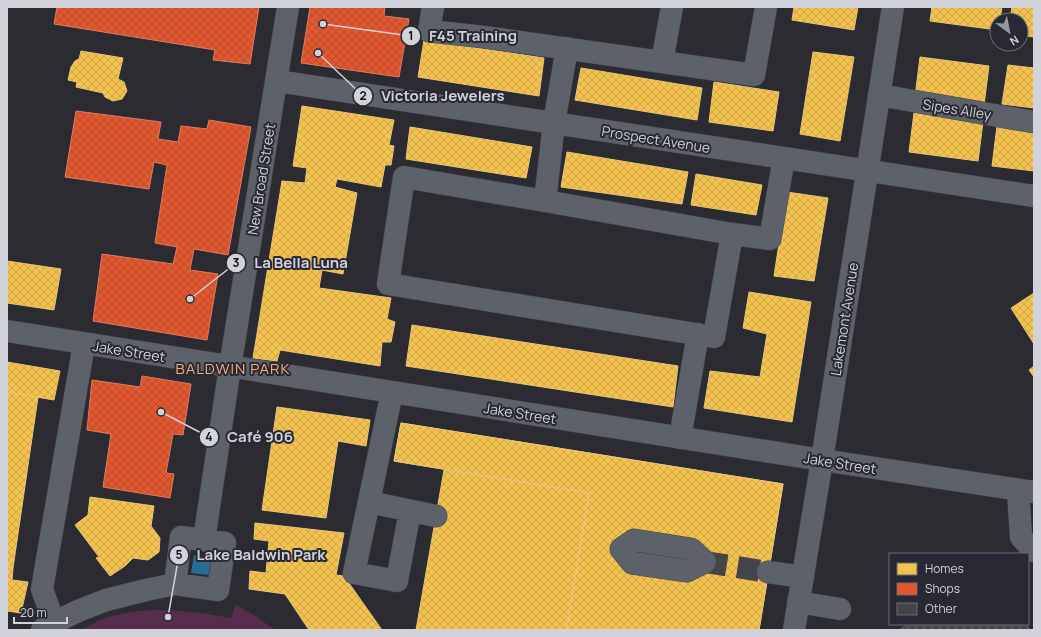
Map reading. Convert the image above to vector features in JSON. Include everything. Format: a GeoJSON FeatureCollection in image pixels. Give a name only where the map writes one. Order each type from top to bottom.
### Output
{"type":"FeatureCollection","features":[{"type":"Feature","properties":{"kind":"street","name":"New Broad Street"},"geometry":{"type":"LineString","coordinates":[[204,540],[230,366],[288,7]]}},
{"type":"Feature","properties":{"kind":"street"},"geometry":{"type":"LineString","coordinates":[[433,7],[429,31],[567,48],[754,75],[766,7]]}},
{"type":"Feature","properties":{"kind":"street"},"geometry":{"type":"LineString","coordinates":[[662,62],[672,7]]}},
{"type":"Feature","properties":{"kind":"street","name":"Lakemont Avenue"},"geometry":{"type":"LineString","coordinates":[[794,630],[893,7]]}},
{"type":"Feature","properties":{"kind":"street"},"geometry":{"type":"LineString","coordinates":[[545,201],[554,123],[567,48]]}},
{"type":"Feature","properties":{"kind":"street","name":"Prospect Avenue"},"geometry":{"type":"LineString","coordinates":[[277,81],[1034,196]]}},
{"type":"Feature","properties":{"kind":"street","name":"Sipes Alley"},"geometry":{"type":"LineString","coordinates":[[879,95],[1034,122]]}},
{"type":"Feature","properties":{"kind":"street"},"geometry":{"type":"LineString","coordinates":[[732,234],[714,337],[388,284],[404,177],[732,234],[770,239],[784,158]]}},
{"type":"Feature","properties":{"kind":"street","name":"Jake Street"},"geometry":{"type":"LineString","coordinates":[[7,331],[680,438],[1026,491]]}},
{"type":"Feature","properties":{"kind":"street"},"geometry":{"type":"LineString","coordinates":[[680,438],[698,334]]}},
{"type":"Feature","properties":{"kind":"street"},"geometry":{"type":"LineString","coordinates":[[84,344],[42,589],[48,626],[78,611],[106,600],[174,584],[218,590],[225,543],[181,537],[174,584]]}},
{"type":"Feature","properties":{"kind":"street"},"geometry":{"type":"LineString","coordinates":[[392,392],[354,573],[397,581],[410,511]]}},
{"type":"Feature","properties":{"kind":"street"},"geometry":{"type":"LineString","coordinates":[[1026,491],[1021,537],[1034,551]]}},
{"type":"Feature","properties":{"kind":"street"},"geometry":{"type":"LineString","coordinates":[[369,502],[436,516]]}},
{"type":"Feature","properties":{"kind":"street"},"geometry":{"type":"LineString","coordinates":[[768,572],[803,578]]}},
{"type":"Feature","properties":{"kind":"street"},"geometry":{"type":"LineString","coordinates":[[798,602],[840,609]]}},
{"type":"Feature","properties":{"kind":"shaded area"},"geometry":{"type":"Polygon","coordinates":[[[236,605],[254,615],[275,630],[81,630],[100,620],[116,615],[149,610],[182,611],[231,618],[236,605]]]}},
{"type":"Feature","properties":{"kind":"water"},"geometry":{"type":"Polygon","coordinates":[[[194,555],[211,558],[209,575],[191,573],[194,555]]]}},
{"type":"Feature","properties":{"kind":"building: Homes"},"geometry":{"type":"Polygon","coordinates":[[[794,7],[858,7],[854,30],[792,20],[794,7]]]}},
{"type":"Feature","properties":{"kind":"building: Homes"},"geometry":{"type":"Polygon","coordinates":[[[932,7],[1002,7],[1001,12],[989,12],[989,29],[930,21],[932,7]]]}},
{"type":"Feature","properties":{"kind":"building: Homes"},"geometry":{"type":"Polygon","coordinates":[[[1012,7],[1034,7],[1034,37],[1029,36],[1029,12],[1011,12],[1012,7]]]}},
{"type":"Feature","properties":{"kind":"building: Homes"},"geometry":{"type":"Polygon","coordinates":[[[424,40],[544,58],[539,96],[418,77],[424,40]]]}},
{"type":"Feature","properties":{"kind":"building: Homes"},"geometry":{"type":"Polygon","coordinates":[[[81,51],[123,58],[118,79],[124,82],[127,91],[122,99],[113,101],[105,97],[103,93],[76,87],[77,82],[68,80],[71,67],[75,61],[79,59],[81,51]]]}},
{"type":"Feature","properties":{"kind":"building: Homes"},"geometry":{"type":"Polygon","coordinates":[[[813,52],[854,57],[840,141],[800,134],[813,52]]]}},
{"type":"Feature","properties":{"kind":"building: Homes"},"geometry":{"type":"Polygon","coordinates":[[[920,57],[989,66],[984,105],[915,97],[920,57]]]}},
{"type":"Feature","properties":{"kind":"building: Homes"},"geometry":{"type":"Polygon","coordinates":[[[1008,65],[1034,68],[1034,108],[1002,104],[1008,65]]]}},
{"type":"Feature","properties":{"kind":"building: Homes"},"geometry":{"type":"Polygon","coordinates":[[[581,68],[702,88],[697,120],[575,100],[581,68]]]}},
{"type":"Feature","properties":{"kind":"building: Homes"},"geometry":{"type":"Polygon","coordinates":[[[714,82],[779,92],[773,131],[709,122],[714,82]]]}},
{"type":"Feature","properties":{"kind":"building: Homes"},"geometry":{"type":"Polygon","coordinates":[[[302,106],[394,120],[389,145],[394,146],[391,165],[385,165],[381,187],[337,179],[335,187],[357,193],[343,274],[322,270],[319,288],[391,298],[387,319],[395,322],[391,342],[382,342],[380,366],[280,350],[277,361],[253,358],[282,181],[305,183],[307,168],[293,166],[302,106]]]}},
{"type":"Feature","properties":{"kind":"building: Homes"},"geometry":{"type":"Polygon","coordinates":[[[914,113],[983,122],[978,161],[909,152],[914,113]]]}},
{"type":"Feature","properties":{"kind":"building: Homes"},"geometry":{"type":"Polygon","coordinates":[[[997,126],[1034,131],[1034,171],[992,166],[997,126]]]}},
{"type":"Feature","properties":{"kind":"building: Homes"},"geometry":{"type":"Polygon","coordinates":[[[410,127],[532,147],[526,178],[406,159],[410,127]]]}},
{"type":"Feature","properties":{"kind":"building: Homes"},"geometry":{"type":"Polygon","coordinates":[[[567,152],[688,172],[682,204],[561,187],[567,152]]]}},
{"type":"Feature","properties":{"kind":"building: Homes"},"geometry":{"type":"Polygon","coordinates":[[[696,174],[762,185],[756,215],[691,205],[696,174]]]}},
{"type":"Feature","properties":{"kind":"building: Homes"},"geometry":{"type":"Polygon","coordinates":[[[787,192],[828,198],[814,281],[774,276],[787,192]]]}},
{"type":"Feature","properties":{"kind":"building: Homes"},"geometry":{"type":"Polygon","coordinates":[[[7,261],[61,269],[54,310],[7,303],[7,261]]]}},
{"type":"Feature","properties":{"kind":"building: Homes"},"geometry":{"type":"Polygon","coordinates":[[[749,292],[811,302],[792,422],[704,408],[710,371],[760,377],[767,334],[743,328],[749,292]]]}},
{"type":"Feature","properties":{"kind":"building: Homes"},"geometry":{"type":"Polygon","coordinates":[[[1034,293],[1034,344],[1011,308],[1034,293]]]}},
{"type":"Feature","properties":{"kind":"building: Homes"},"geometry":{"type":"Polygon","coordinates":[[[412,325],[678,366],[673,407],[406,366],[412,325]]]}},
{"type":"Feature","properties":{"kind":"building: Homes"},"geometry":{"type":"Polygon","coordinates":[[[7,362],[60,371],[54,400],[7,392],[7,362]]]}},
{"type":"Feature","properties":{"kind":"building: Homes"},"geometry":{"type":"Polygon","coordinates":[[[1034,366],[1034,377],[1029,370],[1034,366]]]}},
{"type":"Feature","properties":{"kind":"building: Homes"},"geometry":{"type":"Polygon","coordinates":[[[7,392],[38,397],[13,568],[7,567],[7,392]]]}},
{"type":"Feature","properties":{"kind":"building: Homes"},"geometry":{"type":"Polygon","coordinates":[[[277,407],[370,420],[366,446],[338,441],[326,518],[262,510],[277,407]]]}},
{"type":"Feature","properties":{"kind":"building: Homes"},"geometry":{"type":"Polygon","coordinates":[[[401,423],[783,484],[759,630],[614,630],[601,628],[601,630],[566,630],[589,493],[394,461],[401,423]]]}},
{"type":"Feature","properties":{"kind":"building: Homes"},"geometry":{"type":"Polygon","coordinates":[[[401,423],[783,484],[759,630],[614,630],[601,628],[601,630],[566,630],[589,493],[394,461],[401,423]]]}},
{"type":"Feature","properties":{"kind":"building: Homes"},"geometry":{"type":"Polygon","coordinates":[[[444,470],[589,493],[566,630],[416,630],[444,470]]]}},
{"type":"Feature","properties":{"kind":"building: Homes"},"geometry":{"type":"Polygon","coordinates":[[[90,497],[154,506],[151,526],[160,538],[159,552],[148,560],[133,558],[125,566],[110,576],[96,558],[99,557],[75,525],[88,515],[90,497]]]}},
{"type":"Feature","properties":{"kind":"building: Homes"},"geometry":{"type":"Polygon","coordinates":[[[255,523],[344,533],[336,575],[344,576],[382,630],[309,630],[285,594],[249,589],[250,571],[266,573],[269,541],[254,539],[255,523]]]}},
{"type":"Feature","properties":{"kind":"building: Homes"},"geometry":{"type":"Polygon","coordinates":[[[7,567],[13,568],[12,580],[28,582],[21,613],[7,611],[7,567]]]}},
{"type":"Feature","properties":{"kind":"building: Shops"},"geometry":{"type":"Polygon","coordinates":[[[57,7],[259,7],[250,64],[213,60],[215,50],[54,24],[57,7]]]}},
{"type":"Feature","properties":{"kind":"building: Shops"},"geometry":{"type":"Polygon","coordinates":[[[310,7],[385,7],[384,16],[409,19],[399,77],[301,63],[310,7]]]}},
{"type":"Feature","properties":{"kind":"building: Shops"},"geometry":{"type":"Polygon","coordinates":[[[76,111],[161,122],[158,139],[178,142],[181,126],[207,129],[209,120],[251,127],[228,255],[194,249],[190,270],[218,274],[207,340],[93,321],[102,254],[173,264],[177,247],[155,243],[167,165],[154,162],[149,189],[65,177],[76,111]]]}},
{"type":"Feature","properties":{"kind":"building: Shops"},"geometry":{"type":"Polygon","coordinates":[[[142,376],[191,384],[183,435],[173,434],[166,473],[174,474],[170,498],[103,487],[111,434],[87,430],[92,380],[140,387],[142,376]]]}},
{"type":"Feature","properties":{"kind":"building: Other"},"geometry":{"type":"Polygon","coordinates":[[[906,625],[1027,625],[1030,630],[899,630],[906,625]]]}},
{"type":"Feature","properties":{"kind":"tunnel"},"geometry":{"type":"LineString","coordinates":[[705,562],[768,572]]}},
{"type":"Feature","properties":{"kind":"place","name":"F45 Training"},"geometry":{"type":"Point","coordinates":[323,24]}},
{"type":"Feature","properties":{"kind":"place","name":"Victoria Jewelers"},"geometry":{"type":"Point","coordinates":[318,53]}},
{"type":"Feature","properties":{"kind":"place","name":"La Bella Luna"},"geometry":{"type":"Point","coordinates":[190,299]}},
{"type":"Feature","properties":{"kind":"place","name":"Café 906"},"geometry":{"type":"Point","coordinates":[161,412]}},
{"type":"Feature","properties":{"kind":"place","name":"Lake Baldwin Park"},"geometry":{"type":"Point","coordinates":[168,617]}},
{"type":"Feature","properties":{"kind":"district","name":"BALDWIN PARK"},"geometry":{"type":"Point","coordinates":[233,368]}}]}
